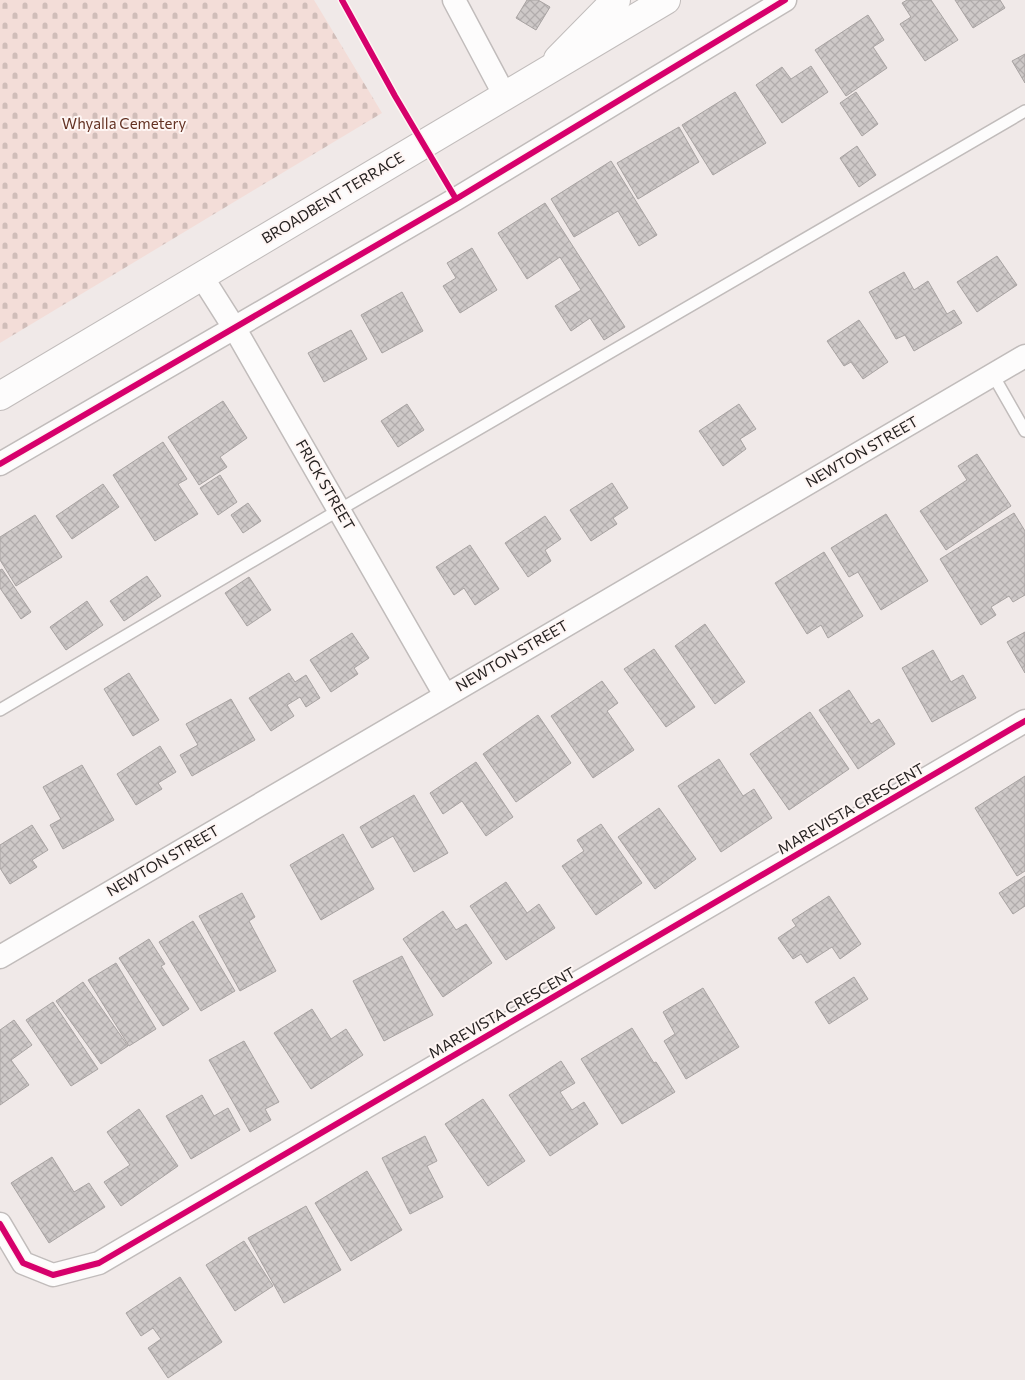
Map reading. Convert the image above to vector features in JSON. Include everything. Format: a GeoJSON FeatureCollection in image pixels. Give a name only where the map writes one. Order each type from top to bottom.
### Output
{"type":"FeatureCollection","features":[{"type":"Feature","properties":{"kind":"main road"},"geometry":{"type":"LineString","coordinates":[[546,71],[616,0]]}},
{"type":"Feature","properties":{"kind":"main road","name":"BROADBENT TERRACE"},"geometry":{"type":"LineString","coordinates":[[0,396],[666,0]]}},
{"type":"Feature","properties":{"kind":"street"},"geometry":{"type":"LineString","coordinates":[[454,0],[505,96]]}},
{"type":"Feature","properties":{"kind":"street"},"geometry":{"type":"LineString","coordinates":[[0,464],[456,199],[785,0]]}},
{"type":"Feature","properties":{"kind":"street","name":"FRICK STREET"},"geometry":{"type":"LineString","coordinates":[[202,277],[235,329],[445,695]]}},
{"type":"Feature","properties":{"kind":"street","name":"NEWTON STREET"},"geometry":{"type":"LineString","coordinates":[[0,957],[1025,356]]}},
{"type":"Feature","properties":{"kind":"street","name":"MAREVISTA CRESCENT"},"geometry":{"type":"LineString","coordinates":[[0,1224],[23,1263],[54,1275],[99,1264],[1025,722]]}},
{"type":"Feature","properties":{"kind":"lane"},"geometry":{"type":"LineString","coordinates":[[0,710],[339,510],[1025,111]]}},
{"type":"Feature","properties":{"kind":"lane"},"geometry":{"type":"LineString","coordinates":[[993,375],[1025,431]]}},
{"type":"Feature","properties":{"kind":"green space","name":"Whyalla Cemetery"},"geometry":{"type":"Polygon","coordinates":[[[0,0],[314,0],[382,113],[0,343],[0,0]]]}},
{"type":"Feature","properties":{"kind":"building"},"geometry":{"type":"Polygon","coordinates":[[[527,0],[538,0],[550,7],[536,30],[516,18],[527,0]]]}},
{"type":"Feature","properties":{"kind":"building"},"geometry":{"type":"Polygon","coordinates":[[[907,0],[931,0],[958,40],[925,61],[900,24],[911,17],[902,3],[907,0]]]}},
{"type":"Feature","properties":{"kind":"building"},"geometry":{"type":"Polygon","coordinates":[[[955,0],[1000,0],[1005,8],[973,28],[955,0]]]}},
{"type":"Feature","properties":{"kind":"building"},"geometry":{"type":"Polygon","coordinates":[[[868,15],[884,40],[873,47],[887,68],[846,96],[815,50],[868,15]]]}},
{"type":"Feature","properties":{"kind":"building"},"geometry":{"type":"Polygon","coordinates":[[[1025,54],[1025,83],[1012,61],[1025,54]]]}},
{"type":"Feature","properties":{"kind":"building"},"geometry":{"type":"Polygon","coordinates":[[[811,66],[828,92],[782,123],[756,85],[782,67],[791,79],[811,66]]]}},
{"type":"Feature","properties":{"kind":"building"},"geometry":{"type":"Polygon","coordinates":[[[735,92],[766,143],[713,175],[682,125],[735,92]]]}},
{"type":"Feature","properties":{"kind":"building"},"geometry":{"type":"Polygon","coordinates":[[[856,92],[878,124],[862,136],[840,103],[856,92]]]}},
{"type":"Feature","properties":{"kind":"building"},"geometry":{"type":"Polygon","coordinates":[[[679,127],[699,162],[638,199],[617,163],[679,127]]]}},
{"type":"Feature","properties":{"kind":"building"},"geometry":{"type":"Polygon","coordinates":[[[857,146],[876,175],[859,187],[840,158],[857,146]]]}},
{"type":"Feature","properties":{"kind":"building"},"geometry":{"type":"Polygon","coordinates":[[[611,161],[657,235],[639,246],[618,211],[574,237],[551,199],[611,161]]]}},
{"type":"Feature","properties":{"kind":"building"},"geometry":{"type":"Polygon","coordinates":[[[545,203],[625,327],[604,340],[590,318],[571,331],[555,306],[581,290],[560,257],[527,279],[498,233],[545,203]]]}},
{"type":"Feature","properties":{"kind":"building"},"geometry":{"type":"Polygon","coordinates":[[[472,248],[497,290],[460,313],[443,286],[456,278],[447,263],[472,248]]]}},
{"type":"Feature","properties":{"kind":"building"},"geometry":{"type":"Polygon","coordinates":[[[997,256],[1017,285],[977,312],[957,282],[997,256]]]}},
{"type":"Feature","properties":{"kind":"building"},"geometry":{"type":"Polygon","coordinates":[[[904,272],[914,290],[928,281],[947,314],[954,310],[962,323],[914,351],[905,335],[896,339],[869,292],[904,272]]]}},
{"type":"Feature","properties":{"kind":"building"},"geometry":{"type":"Polygon","coordinates":[[[402,292],[423,331],[382,353],[361,315],[402,292]]]}},
{"type":"Feature","properties":{"kind":"building"},"geometry":{"type":"Polygon","coordinates":[[[859,320],[888,362],[863,379],[851,362],[844,366],[827,341],[859,320]]]}},
{"type":"Feature","properties":{"kind":"building"},"geometry":{"type":"Polygon","coordinates":[[[351,330],[367,359],[324,382],[308,353],[351,330]]]}},
{"type":"Feature","properties":{"kind":"building"},"geometry":{"type":"Polygon","coordinates":[[[223,401],[247,438],[220,457],[227,467],[199,485],[168,437],[223,401]]]}},
{"type":"Feature","properties":{"kind":"building"},"geometry":{"type":"Polygon","coordinates":[[[407,404],[424,430],[398,447],[381,421],[407,404]]]}},
{"type":"Feature","properties":{"kind":"building"},"geometry":{"type":"Polygon","coordinates":[[[739,404],[756,429],[740,439],[746,449],[723,466],[699,431],[739,404]]]}},
{"type":"Feature","properties":{"kind":"building"},"geometry":{"type":"Polygon","coordinates":[[[163,442],[187,479],[178,484],[198,514],[155,541],[113,475],[163,442]]]}},
{"type":"Feature","properties":{"kind":"building"},"geometry":{"type":"Polygon","coordinates":[[[977,454],[1011,506],[946,550],[920,511],[967,480],[958,466],[977,454]]]}},
{"type":"Feature","properties":{"kind":"building"},"geometry":{"type":"Polygon","coordinates":[[[220,475],[237,502],[218,515],[200,488],[220,475]]]}},
{"type":"Feature","properties":{"kind":"building"},"geometry":{"type":"Polygon","coordinates":[[[612,483],[628,508],[613,518],[617,524],[591,541],[570,510],[612,483]]]}},
{"type":"Feature","properties":{"kind":"building"},"geometry":{"type":"Polygon","coordinates":[[[103,484],[119,507],[72,539],[56,516],[103,484]]]}},
{"type":"Feature","properties":{"kind":"building"},"geometry":{"type":"Polygon","coordinates":[[[248,503],[261,521],[243,533],[231,515],[248,503]]]}},
{"type":"Feature","properties":{"kind":"building"},"geometry":{"type":"Polygon","coordinates":[[[1014,513],[1025,531],[1025,595],[1013,602],[1009,596],[991,607],[996,615],[981,625],[940,559],[1014,513]]]}},
{"type":"Feature","properties":{"kind":"building"},"geometry":{"type":"Polygon","coordinates":[[[886,514],[928,581],[881,610],[858,572],[849,577],[831,548],[886,514]]]}},
{"type":"Feature","properties":{"kind":"building"},"geometry":{"type":"Polygon","coordinates":[[[35,515],[62,557],[16,586],[0,560],[0,537],[35,515]]]}},
{"type":"Feature","properties":{"kind":"building"},"geometry":{"type":"Polygon","coordinates":[[[545,516],[561,539],[545,550],[551,561],[528,577],[505,543],[545,516]]]}},
{"type":"Feature","properties":{"kind":"building"},"geometry":{"type":"Polygon","coordinates":[[[470,545],[499,589],[475,605],[464,588],[454,595],[436,567],[470,545]]]}},
{"type":"Feature","properties":{"kind":"building"},"geometry":{"type":"Polygon","coordinates":[[[824,552],[863,616],[828,638],[821,625],[807,634],[775,583],[824,552]]]}},
{"type":"Feature","properties":{"kind":"building"},"geometry":{"type":"Polygon","coordinates":[[[2,569],[31,612],[21,619],[0,588],[0,570],[2,569]]]}},
{"type":"Feature","properties":{"kind":"building"},"geometry":{"type":"Polygon","coordinates":[[[147,576],[161,596],[124,621],[110,601],[147,576]]]}},
{"type":"Feature","properties":{"kind":"building"},"geometry":{"type":"Polygon","coordinates":[[[249,577],[271,610],[247,626],[225,593],[249,577]]]}},
{"type":"Feature","properties":{"kind":"building"},"geometry":{"type":"Polygon","coordinates":[[[87,601],[103,625],[66,650],[50,627],[87,601]]]}},
{"type":"Feature","properties":{"kind":"building"},"geometry":{"type":"Polygon","coordinates":[[[705,624],[745,682],[715,704],[675,646],[705,624]]]}},
{"type":"Feature","properties":{"kind":"building"},"geometry":{"type":"Polygon","coordinates":[[[1025,632],[1025,673],[1007,642],[1025,632]]]}},
{"type":"Feature","properties":{"kind":"building"},"geometry":{"type":"Polygon","coordinates":[[[352,633],[369,658],[354,668],[358,674],[331,692],[310,660],[352,633]]]}},
{"type":"Feature","properties":{"kind":"building"},"geometry":{"type":"Polygon","coordinates":[[[654,649],[695,707],[666,727],[624,669],[654,649]]]}},
{"type":"Feature","properties":{"kind":"building"},"geometry":{"type":"Polygon","coordinates":[[[933,650],[951,682],[963,675],[976,698],[932,722],[902,668],[933,650]]]}},
{"type":"Feature","properties":{"kind":"building"},"geometry":{"type":"Polygon","coordinates":[[[129,673],[159,720],[133,736],[104,689],[129,673]]]}},
{"type":"Feature","properties":{"kind":"building"},"geometry":{"type":"Polygon","coordinates":[[[289,673],[295,682],[306,675],[320,698],[306,707],[300,697],[287,705],[294,716],[271,731],[249,698],[289,673]]]}},
{"type":"Feature","properties":{"kind":"building"},"geometry":{"type":"Polygon","coordinates":[[[602,681],[618,703],[607,711],[634,750],[593,778],[551,716],[602,681]]]}},
{"type":"Feature","properties":{"kind":"building"},"geometry":{"type":"Polygon","coordinates":[[[849,690],[871,724],[879,719],[895,744],[858,769],[819,710],[849,690]]]}},
{"type":"Feature","properties":{"kind":"building"},"geometry":{"type":"Polygon","coordinates":[[[231,699],[255,740],[192,776],[180,755],[198,745],[186,724],[231,699]]]}},
{"type":"Feature","properties":{"kind":"building"},"geometry":{"type":"Polygon","coordinates":[[[810,712],[849,769],[789,810],[750,754],[810,712]]]}},
{"type":"Feature","properties":{"kind":"building"},"geometry":{"type":"Polygon","coordinates":[[[538,715],[571,763],[516,802],[483,754],[538,715]]]}},
{"type":"Feature","properties":{"kind":"building"},"geometry":{"type":"Polygon","coordinates":[[[160,746],[176,772],[158,783],[162,789],[136,805],[117,774],[160,746]]]}},
{"type":"Feature","properties":{"kind":"building"},"geometry":{"type":"Polygon","coordinates":[[[719,759],[743,796],[754,789],[772,818],[721,852],[678,786],[719,759]]]}},
{"type":"Feature","properties":{"kind":"building"},"geometry":{"type":"Polygon","coordinates":[[[476,762],[513,817],[486,836],[462,801],[443,814],[430,793],[476,762]]]}},
{"type":"Feature","properties":{"kind":"building"},"geometry":{"type":"Polygon","coordinates":[[[82,765],[114,820],[63,849],[50,825],[61,819],[43,787],[82,765]]]}},
{"type":"Feature","properties":{"kind":"building"},"geometry":{"type":"Polygon","coordinates":[[[1025,776],[1025,871],[1017,876],[975,808],[1025,776]]]}},
{"type":"Feature","properties":{"kind":"building"},"geometry":{"type":"Polygon","coordinates":[[[414,795],[448,853],[414,872],[393,836],[372,848],[360,827],[414,795]]]}},
{"type":"Feature","properties":{"kind":"building"},"geometry":{"type":"Polygon","coordinates":[[[659,808],[696,859],[655,889],[618,837],[659,808]]]}},
{"type":"Feature","properties":{"kind":"building"},"geometry":{"type":"Polygon","coordinates":[[[601,824],[642,883],[596,915],[562,866],[584,851],[577,840],[601,824]]]}},
{"type":"Feature","properties":{"kind":"building"},"geometry":{"type":"Polygon","coordinates":[[[32,825],[48,850],[32,860],[37,867],[10,884],[0,868],[0,845],[32,825]]]}},
{"type":"Feature","properties":{"kind":"building"},"geometry":{"type":"Polygon","coordinates":[[[343,834],[374,889],[321,920],[290,865],[343,834]]]}},
{"type":"Feature","properties":{"kind":"building"},"geometry":{"type":"Polygon","coordinates":[[[1025,876],[1025,906],[1013,914],[999,893],[1025,876]]]}},
{"type":"Feature","properties":{"kind":"building"},"geometry":{"type":"Polygon","coordinates":[[[506,882],[527,913],[539,904],[555,928],[506,960],[470,906],[506,882]]]}},
{"type":"Feature","properties":{"kind":"building"},"geometry":{"type":"Polygon","coordinates":[[[242,893],[255,917],[249,921],[276,971],[240,991],[199,916],[242,893]]]}},
{"type":"Feature","properties":{"kind":"building"},"geometry":{"type":"Polygon","coordinates":[[[829,896],[861,944],[840,959],[832,947],[807,963],[801,954],[793,959],[778,938],[796,926],[792,920],[829,896]]]}},
{"type":"Feature","properties":{"kind":"building"},"geometry":{"type":"Polygon","coordinates":[[[443,911],[456,930],[466,924],[492,963],[443,997],[403,939],[443,911]]]}},
{"type":"Feature","properties":{"kind":"building"},"geometry":{"type":"Polygon","coordinates":[[[193,921],[235,991],[201,1011],[159,942],[193,921]]]}},
{"type":"Feature","properties":{"kind":"building"},"geometry":{"type":"Polygon","coordinates":[[[149,939],[165,964],[161,966],[189,1009],[163,1026],[119,958],[149,939]]]}},
{"type":"Feature","properties":{"kind":"building"},"geometry":{"type":"Polygon","coordinates":[[[402,956],[433,1015],[384,1041],[353,981],[402,956]]]}},
{"type":"Feature","properties":{"kind":"building"},"geometry":{"type":"Polygon","coordinates":[[[116,963],[156,1029],[129,1046],[88,980],[116,963]]]}},
{"type":"Feature","properties":{"kind":"building"},"geometry":{"type":"Polygon","coordinates":[[[854,977],[868,999],[829,1024],[815,1002],[854,977]]]}},
{"type":"Feature","properties":{"kind":"building"},"geometry":{"type":"Polygon","coordinates":[[[83,982],[128,1046],[101,1064],[56,1001],[83,982]]]}},
{"type":"Feature","properties":{"kind":"building"},"geometry":{"type":"Polygon","coordinates":[[[703,988],[739,1047],[686,1079],[664,1041],[675,1034],[663,1012],[703,988]]]}},
{"type":"Feature","properties":{"kind":"building"},"geometry":{"type":"Polygon","coordinates":[[[53,1002],[98,1069],[71,1086],[26,1020],[53,1002]]]}},
{"type":"Feature","properties":{"kind":"building"},"geometry":{"type":"Polygon","coordinates":[[[312,1009],[331,1039],[346,1029],[363,1055],[311,1089],[274,1033],[312,1009]]]}},
{"type":"Feature","properties":{"kind":"building"},"geometry":{"type":"Polygon","coordinates":[[[14,1020],[32,1045],[11,1060],[29,1085],[0,1105],[0,1030],[14,1020]]]}},
{"type":"Feature","properties":{"kind":"building"},"geometry":{"type":"Polygon","coordinates":[[[632,1028],[675,1092],[622,1124],[581,1059],[632,1028]]]}},
{"type":"Feature","properties":{"kind":"building"},"geometry":{"type":"Polygon","coordinates":[[[244,1041],[279,1102],[265,1109],[271,1120],[250,1132],[209,1060],[244,1041]]]}},
{"type":"Feature","properties":{"kind":"building"},"geometry":{"type":"Polygon","coordinates":[[[561,1061],[575,1083],[560,1092],[572,1110],[584,1102],[598,1124],[550,1156],[509,1095],[561,1061]]]}},
{"type":"Feature","properties":{"kind":"building"},"geometry":{"type":"Polygon","coordinates":[[[202,1095],[214,1116],[228,1108],[240,1130],[191,1159],[166,1116],[202,1095]]]}},
{"type":"Feature","properties":{"kind":"building"},"geometry":{"type":"Polygon","coordinates":[[[483,1099],[525,1161],[488,1186],[445,1124],[483,1099]]]}},
{"type":"Feature","properties":{"kind":"building"},"geometry":{"type":"Polygon","coordinates":[[[139,1109],[178,1166],[121,1206],[104,1182],[130,1165],[107,1132],[139,1109]]]}},
{"type":"Feature","properties":{"kind":"building"},"geometry":{"type":"Polygon","coordinates":[[[425,1136],[437,1161],[427,1166],[443,1197],[410,1214],[382,1158],[425,1136]]]}},
{"type":"Feature","properties":{"kind":"building"},"geometry":{"type":"Polygon","coordinates":[[[52,1157],[74,1192],[89,1183],[105,1207],[49,1243],[11,1183],[52,1157]]]}},
{"type":"Feature","properties":{"kind":"building"},"geometry":{"type":"Polygon","coordinates":[[[367,1171],[402,1230],[351,1261],[315,1203],[367,1171]]]}},
{"type":"Feature","properties":{"kind":"building"},"geometry":{"type":"Polygon","coordinates":[[[306,1206],[341,1270],[284,1303],[248,1238],[306,1206]]]}},
{"type":"Feature","properties":{"kind":"building"},"geometry":{"type":"Polygon","coordinates":[[[244,1241],[273,1286],[235,1311],[206,1265],[244,1241]]]}},
{"type":"Feature","properties":{"kind":"building"},"geometry":{"type":"Polygon","coordinates":[[[180,1277],[222,1342],[168,1378],[148,1348],[161,1339],[153,1328],[141,1336],[126,1313],[180,1277]]]}},
{"type":"Feature","properties":{"kind":"cycle path"},"geometry":{"type":"LineString","coordinates":[[342,0],[395,96],[456,199]]}},
{"type":"Feature","properties":{"kind":"cycle path"},"geometry":{"type":"LineString","coordinates":[[0,464],[456,199],[785,0]]}},
{"type":"Feature","properties":{"kind":"cycle path"},"geometry":{"type":"LineString","coordinates":[[0,1224],[23,1263],[53,1275],[99,1263],[1025,721]]}}]}
